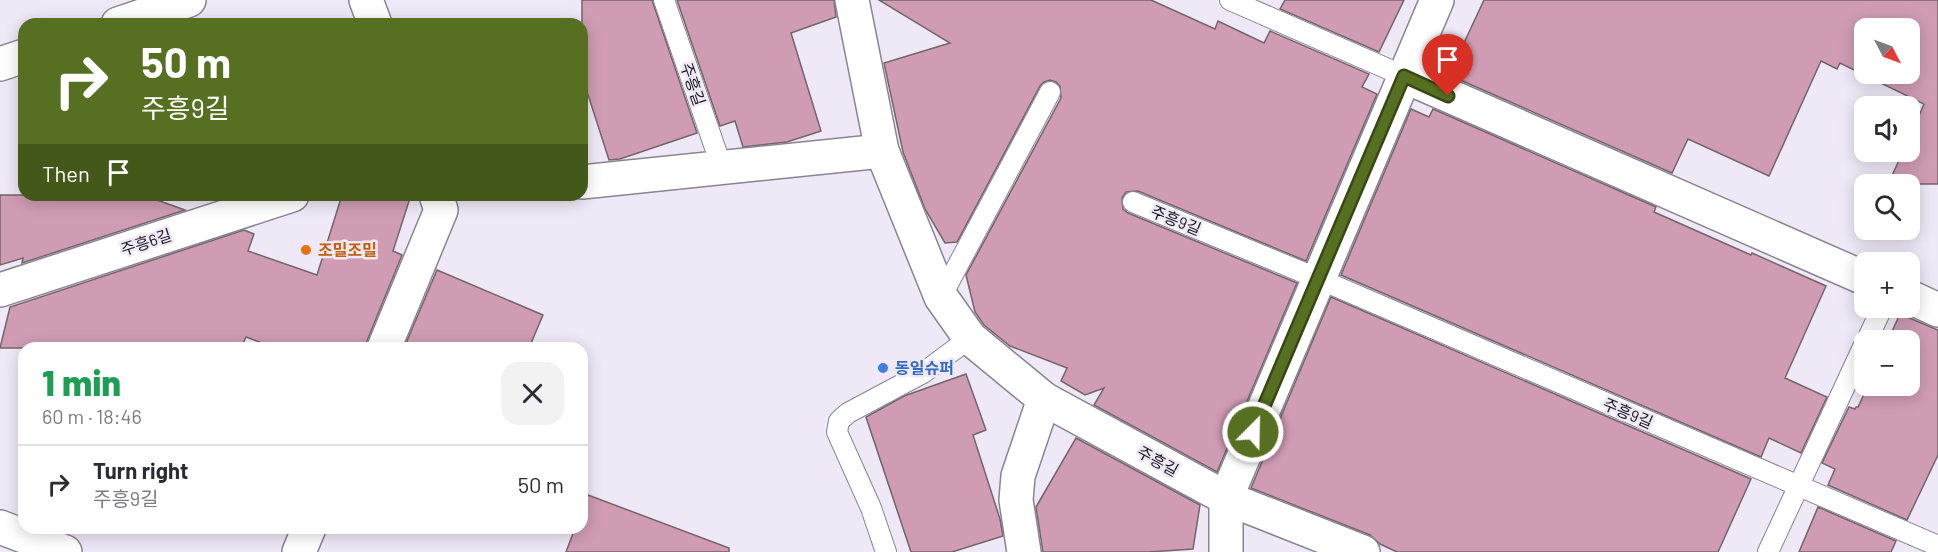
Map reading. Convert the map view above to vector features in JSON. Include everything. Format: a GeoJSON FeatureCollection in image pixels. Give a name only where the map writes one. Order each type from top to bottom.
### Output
{"type":"FeatureCollection","features":[{"type":"Feature","properties":{"kind":"street"},"geometry":{"type":"LineString","coordinates":[[136,18],[189,0]]}},
{"type":"Feature","properties":{"kind":"street"},"geometry":{"type":"LineString","coordinates":[[366,0],[373,18]]}},
{"type":"Feature","properties":{"kind":"street","name":"주흥길"},"geometry":{"type":"LineString","coordinates":[[852,0],[882,152],[941,297],[970,338],[1044,399],[1226,498],[1363,552]]}},
{"type":"Feature","properties":{"kind":"street"},"geometry":{"type":"LineString","coordinates":[[1226,552],[1226,498],[1437,0]]}},
{"type":"Feature","properties":{"kind":"street"},"geometry":{"type":"LineString","coordinates":[[0,64],[18,58]]}},
{"type":"Feature","properties":{"kind":"street"},"geometry":{"type":"LineString","coordinates":[[1404,76],[1854,274]]}},
{"type":"Feature","properties":{"kind":"street"},"geometry":{"type":"LineString","coordinates":[[588,181],[882,152]]}},
{"type":"Feature","properties":{"kind":"street","name":"주흥6길"},"geometry":{"type":"LineString","coordinates":[[0,290],[274,201]]}},
{"type":"Feature","properties":{"kind":"street"},"geometry":{"type":"LineString","coordinates":[[386,342],[441,210],[440,201]]}},
{"type":"Feature","properties":{"kind":"street"},"geometry":{"type":"LineString","coordinates":[[1920,302],[1938,310]]}},
{"type":"Feature","properties":{"kind":"street"},"geometry":{"type":"LineString","coordinates":[[1024,552],[1016,500],[1018,476],[1044,399]]}},
{"type":"Feature","properties":{"kind":"street"},"geometry":{"type":"LineString","coordinates":[[0,527],[18,534]]}},
{"type":"Feature","properties":{"kind":"street"},"geometry":{"type":"LineString","coordinates":[[18,534],[65,552]]}},
{"type":"Feature","properties":{"kind":"street"},"geometry":{"type":"LineString","coordinates":[[298,552],[306,534]]}},
{"type":"Feature","properties":{"kind":"lane","name":"주흥길"},"geometry":{"type":"LineString","coordinates":[[664,0],[722,168]]}},
{"type":"Feature","properties":{"kind":"lane"},"geometry":{"type":"LineString","coordinates":[[1230,0],[1404,76]]}},
{"type":"Feature","properties":{"kind":"lane"},"geometry":{"type":"LineString","coordinates":[[941,297],[1050,92]]}},
{"type":"Feature","properties":{"kind":"lane","name":"주흥9길"},"geometry":{"type":"LineString","coordinates":[[1133,202],[1318,279],[1938,546]]}},
{"type":"Feature","properties":{"kind":"lane"},"geometry":{"type":"LineString","coordinates":[[886,552],[871,508],[837,432],[839,421],[848,412],[923,374],[970,338]]}},
{"type":"Feature","properties":{"kind":"lane"},"geometry":{"type":"LineString","coordinates":[[1768,552],[1854,367]]}},
{"type":"Feature","properties":{"kind":"building"},"geometry":{"type":"Polygon","coordinates":[[[582,0],[652,0],[697,133],[620,159],[609,160],[588,95],[588,18],[582,18],[582,0]]]}},
{"type":"Feature","properties":{"kind":"building"},"geometry":{"type":"Polygon","coordinates":[[[677,0],[834,0],[836,17],[791,33],[821,131],[787,142],[743,147],[735,121],[720,126],[677,0]]]}},
{"type":"Feature","properties":{"kind":"building"},"geometry":{"type":"Polygon","coordinates":[[[879,0],[1151,0],[1215,29],[1218,21],[1264,43],[1270,31],[1369,74],[1362,87],[1377,94],[1306,261],[1138,191],[1126,192],[1122,198],[1123,209],[1128,213],[1297,283],[1217,472],[1094,405],[1104,388],[1085,395],[1061,381],[1067,368],[1010,346],[984,325],[975,312],[966,275],[1061,98],[1060,86],[1050,80],[1040,86],[957,242],[945,243],[925,209],[903,152],[884,63],[950,43],[879,0]]]}},
{"type":"Feature","properties":{"kind":"building"},"geometry":{"type":"Polygon","coordinates":[[[1285,0],[1404,0],[1379,52],[1280,9],[1285,0]]]}},
{"type":"Feature","properties":{"kind":"building"},"geometry":{"type":"Polygon","coordinates":[[[1484,0],[1938,0],[1938,184],[1920,184],[1920,174],[1893,174],[1898,162],[1920,162],[1920,113],[1924,104],[1920,102],[1920,96],[1908,96],[1883,84],[1920,84],[1920,18],[1854,18],[1854,70],[1840,63],[1837,69],[1821,61],[1769,176],[1688,139],[1672,173],[1449,75],[1484,0]]]}},
{"type":"Feature","properties":{"kind":"building"},"geometry":{"type":"Polygon","coordinates":[[[1411,109],[1429,117],[1433,109],[1656,207],[1654,212],[1826,286],[1785,378],[1827,397],[1801,453],[1769,438],[1761,457],[1341,275],[1411,109]]]}},
{"type":"Feature","properties":{"kind":"building"},"geometry":{"type":"Polygon","coordinates":[[[0,195],[18,195],[18,201],[160,201],[185,210],[22,263],[23,258],[0,265],[0,195]]]}},
{"type":"Feature","properties":{"kind":"building"},"geometry":{"type":"Polygon","coordinates":[[[340,201],[409,201],[393,251],[402,255],[367,342],[259,342],[246,337],[244,342],[18,342],[18,348],[0,348],[10,307],[244,230],[254,234],[248,251],[317,275],[340,201]]]}},
{"type":"Feature","properties":{"kind":"building"},"geometry":{"type":"Polygon","coordinates":[[[437,270],[543,315],[532,342],[407,342],[437,270]]]}},
{"type":"Feature","properties":{"kind":"building"},"geometry":{"type":"Polygon","coordinates":[[[1331,297],[1751,479],[1718,552],[1397,552],[1380,544],[1370,535],[1251,488],[1331,297]]]}},
{"type":"Feature","properties":{"kind":"building"},"geometry":{"type":"Polygon","coordinates":[[[1898,318],[1910,318],[1938,330],[1938,455],[1907,520],[1828,485],[1835,469],[1822,463],[1849,407],[1855,409],[1858,407],[1863,396],[1920,396],[1920,330],[1893,330],[1898,318]]]}},
{"type":"Feature","properties":{"kind":"building"},"geometry":{"type":"Polygon","coordinates":[[[966,374],[986,430],[973,435],[1000,519],[1003,536],[952,552],[911,552],[866,417],[904,396],[966,374]]]}},
{"type":"Feature","properties":{"kind":"building"},"geometry":{"type":"Polygon","coordinates":[[[1076,438],[1200,505],[1193,549],[1149,552],[1043,552],[1036,507],[1076,438]]]}},
{"type":"Feature","properties":{"kind":"building"},"geometry":{"type":"Polygon","coordinates":[[[588,495],[729,548],[729,552],[566,552],[573,534],[588,534],[588,495]]]}},
{"type":"Feature","properties":{"kind":"building"},"geometry":{"type":"Polygon","coordinates":[[[1818,507],[1896,541],[1891,552],[1799,552],[1818,507]]]}},
{"type":"Feature","properties":{"kind":"place","name":"조밀조밀"},"geometry":{"type":"Point","coordinates":[306,250]}},
{"type":"Feature","properties":{"kind":"place","name":"동일슈퍼"},"geometry":{"type":"Point","coordinates":[883,368]}},
{"type":"Feature","properties":{"kind":"route"},"geometry":{"type":"LineString","coordinates":[[1253,432],[1404,76],[1448,96]]}}]}
